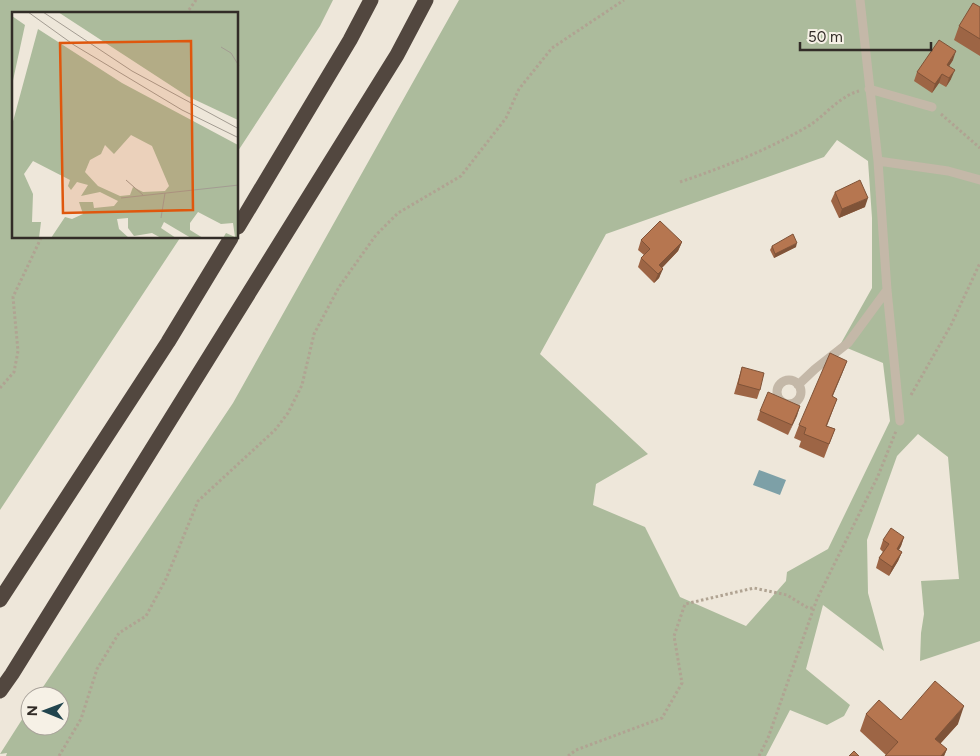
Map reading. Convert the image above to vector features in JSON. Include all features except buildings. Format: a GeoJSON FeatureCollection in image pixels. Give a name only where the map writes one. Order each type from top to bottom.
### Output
{"type":"FeatureCollection","features":[{"type":"Feature","properties":{"kind":"highway"},"geometry":{"type":"LineString","coordinates":[[239,225],[350,40],[371,0]]}},
{"type":"Feature","properties":{"kind":"highway"},"geometry":{"type":"LineString","coordinates":[[0,691],[397,56],[426,0]]}},
{"type":"Feature","properties":{"kind":"highway"},"geometry":{"type":"LineString","coordinates":[[0,600],[168,342],[230,239]]}},
{"type":"Feature","properties":{"kind":"lane"},"geometry":{"type":"LineString","coordinates":[[860,0],[878,161],[900,421]]}},
{"type":"Feature","properties":{"kind":"lane"},"geometry":{"type":"LineString","coordinates":[[869,89],[932,107]]}},
{"type":"Feature","properties":{"kind":"lane"},"geometry":{"type":"LineString","coordinates":[[878,161],[948,171],[980,180]]}},
{"type":"Feature","properties":{"kind":"lane"},"geometry":{"type":"LineString","coordinates":[[798,384],[848,343],[888,290]]}},
{"type":"Feature","properties":{"kind":"path"},"geometry":{"type":"LineString","coordinates":[[187,12],[196,0]]}},
{"type":"Feature","properties":{"kind":"path"},"geometry":{"type":"LineString","coordinates":[[59,756],[81,719],[97,669],[110,647],[119,633],[146,616],[166,579],[198,501],[275,430],[288,413],[302,385],[314,334],[339,287],[376,235],[398,213],[461,176],[506,118],[518,89],[552,48],[624,0]]}},
{"type":"Feature","properties":{"kind":"path"},"geometry":{"type":"LineString","coordinates":[[680,182],[737,162],[789,138],[812,124],[848,94],[869,89]]}},
{"type":"Feature","properties":{"kind":"path"},"geometry":{"type":"LineString","coordinates":[[932,107],[980,148]]}},
{"type":"Feature","properties":{"kind":"path"},"geometry":{"type":"LineString","coordinates":[[0,388],[14,372],[18,351],[13,297],[41,239]]}},
{"type":"Feature","properties":{"kind":"path"},"geometry":{"type":"LineString","coordinates":[[759,756],[768,738],[813,608],[878,476],[910,398],[951,325],[980,263]]}},
{"type":"Feature","properties":{"kind":"path"},"geometry":{"type":"LineString","coordinates":[[568,756],[576,750],[662,718],[682,683],[674,636],[685,604],[754,588],[787,595],[808,608],[813,608]]}},
{"type":"Feature","properties":{"kind":"green space"},"geometry":{"type":"Polygon","coordinates":[[[0,0],[333,0],[320,26],[239,149],[239,12],[12,12],[12,239],[179,239],[0,510],[0,0]]]}},
{"type":"Feature","properties":{"kind":"green space"},"geometry":{"type":"Polygon","coordinates":[[[459,0],[980,0],[980,641],[920,661],[924,614],[921,581],[959,579],[948,457],[918,434],[897,456],[867,540],[868,593],[884,651],[823,605],[806,669],[850,705],[844,716],[827,725],[790,710],[766,756],[6,756],[7,753],[0,754],[20,723],[20,736],[70,736],[70,686],[44,686],[233,403],[459,0]],[[837,140],[824,157],[606,234],[540,354],[648,454],[596,484],[593,505],[645,527],[680,597],[746,626],[786,581],[787,572],[828,549],[890,421],[883,363],[840,345],[872,288],[872,218],[868,161],[837,140]]]}},
{"type":"Feature","properties":{"kind":"water"},"geometry":{"type":"Polygon","coordinates":[[[759,470],[786,480],[780,495],[753,485],[759,470]]]}}]}
